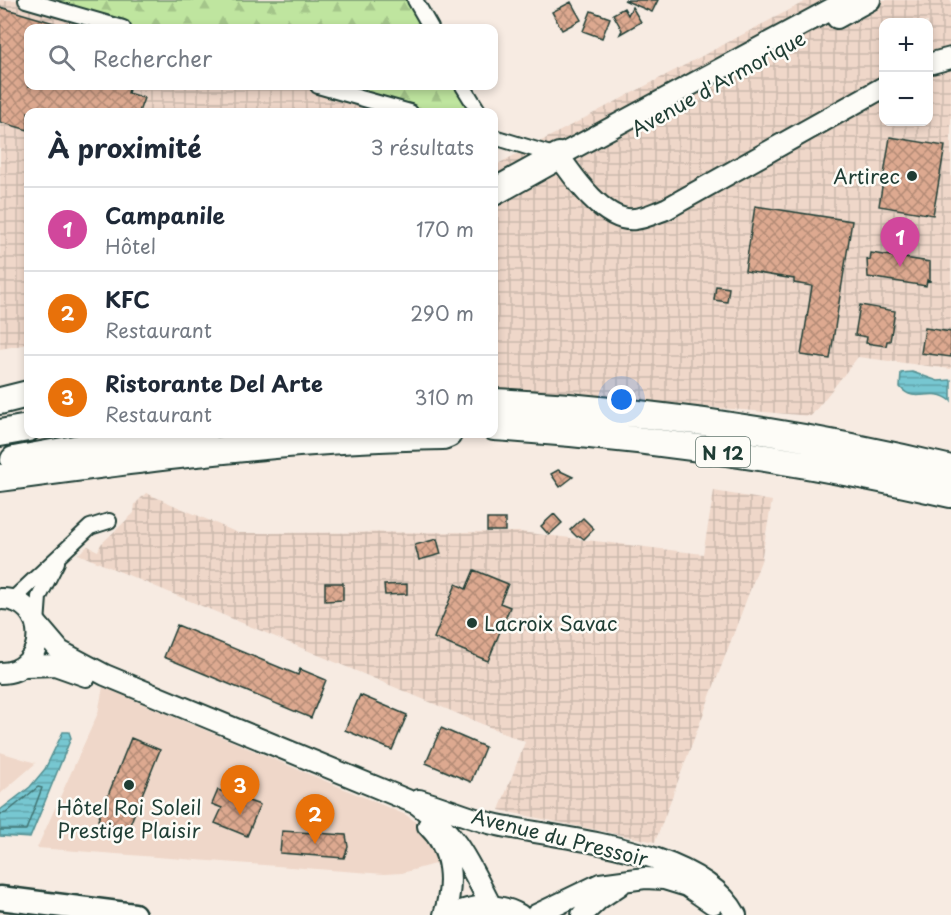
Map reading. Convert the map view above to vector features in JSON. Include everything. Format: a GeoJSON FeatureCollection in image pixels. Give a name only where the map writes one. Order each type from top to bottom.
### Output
{"type":"FeatureCollection","features":[{"type":"Feature","properties":{"kind":"highway"},"geometry":{"type":"LineString","coordinates":[[498,190],[563,162]]}},
{"type":"Feature","properties":{"kind":"highway"},"geometry":{"type":"LineString","coordinates":[[0,402],[24,395]]}},
{"type":"Feature","properties":{"kind":"highway"},"geometry":{"type":"LineString","coordinates":[[0,402],[24,399]]}},
{"type":"Feature","properties":{"kind":"highway","name":"N 12"},"geometry":{"type":"LineString","coordinates":[[498,402],[701,423],[951,469]]}},
{"type":"Feature","properties":{"kind":"highway","name":"N 12"},"geometry":{"type":"LineString","coordinates":[[498,427],[589,434],[698,448],[951,494]]}},
{"type":"Feature","properties":{"kind":"highway"},"geometry":{"type":"LineString","coordinates":[[0,433],[24,429]]}},
{"type":"Feature","properties":{"kind":"highway"},"geometry":{"type":"LineString","coordinates":[[0,462],[85,447],[167,438]]}},
{"type":"Feature","properties":{"kind":"highway"},"geometry":{"type":"LineString","coordinates":[[0,478],[153,458],[368,438]]}},
{"type":"Feature","properties":{"kind":"highway"},"geometry":{"type":"LineString","coordinates":[[0,493],[26,483],[153,458]]}},
{"type":"Feature","properties":{"kind":"main road"},"geometry":{"type":"LineString","coordinates":[[0,898],[134,915]]}},
{"type":"Feature","properties":{"kind":"main road"},"geometry":{"type":"LineString","coordinates":[[0,904],[71,915]]}},
{"type":"Feature","properties":{"kind":"street"},"geometry":{"type":"LineString","coordinates":[[26,0],[109,24]]}},
{"type":"Feature","properties":{"kind":"street"},"geometry":{"type":"LineString","coordinates":[[415,0],[429,24]]}},
{"type":"Feature","properties":{"kind":"street","name":"Avenue d'Armorique"},"geometry":{"type":"LineString","coordinates":[[563,162],[848,0]]}},
{"type":"Feature","properties":{"kind":"street","name":"Avenue d'Armorique"},"geometry":{"type":"LineString","coordinates":[[563,162],[870,0]]}},
{"type":"Feature","properties":{"kind":"street"},"geometry":{"type":"LineString","coordinates":[[933,63],[951,58]]}},
{"type":"Feature","properties":{"kind":"street"},"geometry":{"type":"LineString","coordinates":[[332,90],[396,108]]}},
{"type":"Feature","properties":{"kind":"street"},"geometry":{"type":"LineString","coordinates":[[465,90],[476,108]]}},
{"type":"Feature","properties":{"kind":"street"},"geometry":{"type":"LineString","coordinates":[[498,138],[563,162],[589,195],[612,214],[636,219],[666,209],[879,90]]}},
{"type":"Feature","properties":{"kind":"street"},"geometry":{"type":"LineString","coordinates":[[109,521],[90,527],[63,553],[6,599],[32,613],[60,651],[105,675],[417,804],[441,822],[457,842],[491,906]]}},
{"type":"Feature","properties":{"kind":"street"},"geometry":{"type":"LineString","coordinates":[[25,666],[38,647],[39,597],[63,553]]}},
{"type":"Feature","properties":{"kind":"street"},"geometry":{"type":"LineString","coordinates":[[0,673],[14,671],[25,666],[55,665],[81,673],[392,802],[418,816],[431,829],[448,860],[449,900],[444,915]]}},
{"type":"Feature","properties":{"kind":"street","name":"Avenue du Pressoir"},"geometry":{"type":"LineString","coordinates":[[369,784],[492,824],[587,841],[679,867],[696,875],[714,888],[736,915]]}},
{"type":"Feature","properties":{"kind":"street","name":"Avenue du Pressoir"},"geometry":{"type":"LineString","coordinates":[[536,915],[600,884],[664,879],[687,886],[705,896],[723,915]]}},
{"type":"Feature","properties":{"kind":"street"},"geometry":{"type":"LineString","coordinates":[[582,915],[599,898],[626,882]]}},
{"type":"Feature","properties":{"kind":"street"},"geometry":{"type":"LineString","coordinates":[[450,915],[466,908],[491,906],[520,915]]}},
{"type":"Feature","properties":{"kind":"shaded area"},"geometry":{"type":"Polygon","coordinates":[[[0,0],[26,0],[109,24],[24,24],[24,90],[332,90],[396,108],[24,108],[24,345],[0,349],[0,0]]]}},
{"type":"Feature","properties":{"kind":"shaded area"},"geometry":{"type":"Polygon","coordinates":[[[808,0],[951,0],[951,369],[858,357],[811,416],[498,389],[498,164],[808,0]]]}},
{"type":"Feature","properties":{"kind":"shaded area"},"geometry":{"type":"Polygon","coordinates":[[[714,491],[772,501],[761,561],[655,842],[499,810],[525,742],[78,554],[88,546],[98,551],[101,544],[134,513],[135,504],[146,493],[238,533],[520,532],[703,554],[714,491]]]}},
{"type":"Feature","properties":{"kind":"shaded area"},"geometry":{"type":"Polygon","coordinates":[[[103,687],[406,815],[425,828],[437,844],[438,863],[402,873],[384,874],[37,848],[98,713],[103,687]]]}},
{"type":"Feature","properties":{"kind":"shaded area"},"geometry":{"type":"Polygon","coordinates":[[[0,752],[36,763],[0,794],[0,752]]]}},
{"type":"Feature","properties":{"kind":"green space"},"geometry":{"type":"Polygon","coordinates":[[[29,0],[415,0],[429,24],[110,24],[29,0]]]}},
{"type":"Feature","properties":{"kind":"green space"},"geometry":{"type":"Polygon","coordinates":[[[332,90],[465,90],[477,108],[396,108],[332,90]]]}},
{"type":"Feature","properties":{"kind":"water"},"geometry":{"type":"Polygon","coordinates":[[[912,372],[938,381],[951,380],[951,401],[937,395],[918,396],[906,392],[900,387],[901,373],[912,372]]]}},
{"type":"Feature","properties":{"kind":"water"},"geometry":{"type":"Polygon","coordinates":[[[63,732],[69,732],[71,738],[30,838],[0,836],[0,810],[30,787],[45,769],[63,732]]]}},
{"type":"Feature","properties":{"kind":"building"},"geometry":{"type":"Polygon","coordinates":[[[624,0],[658,0],[652,12],[624,0]]]}},
{"type":"Feature","properties":{"kind":"building"},"geometry":{"type":"Polygon","coordinates":[[[571,2],[581,20],[562,30],[552,12],[571,2]]]}},
{"type":"Feature","properties":{"kind":"building"},"geometry":{"type":"Polygon","coordinates":[[[0,7],[57,24],[24,24],[24,90],[129,90],[128,93],[144,98],[140,108],[24,108],[24,129],[0,122],[0,7]]]}},
{"type":"Feature","properties":{"kind":"building"},"geometry":{"type":"Polygon","coordinates":[[[632,7],[641,22],[620,34],[622,30],[613,14],[624,8],[628,15],[632,7]]]}},
{"type":"Feature","properties":{"kind":"building"},"geometry":{"type":"Polygon","coordinates":[[[591,11],[610,18],[602,38],[583,31],[591,11]]]}},
{"type":"Feature","properties":{"kind":"building","name":"Artirec"},"geometry":{"type":"Polygon","coordinates":[[[890,137],[945,146],[933,215],[879,206],[890,137]]]}},
{"type":"Feature","properties":{"kind":"building"},"geometry":{"type":"Polygon","coordinates":[[[755,206],[852,221],[830,359],[801,355],[812,286],[794,283],[794,279],[745,271],[755,206]]]}},
{"type":"Feature","properties":{"kind":"building"},"geometry":{"type":"Polygon","coordinates":[[[871,253],[930,262],[930,281],[927,280],[926,286],[868,277],[867,259],[870,260],[871,253]]]}},
{"type":"Feature","properties":{"kind":"building"},"geometry":{"type":"Polygon","coordinates":[[[716,286],[729,288],[727,302],[714,300],[716,286]]]}},
{"type":"Feature","properties":{"kind":"building"},"geometry":{"type":"Polygon","coordinates":[[[860,305],[895,311],[890,341],[887,341],[886,346],[866,343],[867,337],[855,335],[860,305]]]}},
{"type":"Feature","properties":{"kind":"building"},"geometry":{"type":"Polygon","coordinates":[[[925,328],[951,332],[951,357],[921,353],[925,328]]]}},
{"type":"Feature","properties":{"kind":"building"},"geometry":{"type":"Polygon","coordinates":[[[558,470],[573,477],[560,487],[551,474],[558,470]]]}},
{"type":"Feature","properties":{"kind":"building"},"geometry":{"type":"Polygon","coordinates":[[[554,514],[562,523],[549,535],[541,526],[554,514]]]}},
{"type":"Feature","properties":{"kind":"building"},"geometry":{"type":"Polygon","coordinates":[[[583,518],[594,529],[584,539],[577,537],[570,530],[583,518]]]}},
{"type":"Feature","properties":{"kind":"building"},"geometry":{"type":"Polygon","coordinates":[[[487,519],[505,519],[505,531],[487,531],[487,519]]]}},
{"type":"Feature","properties":{"kind":"building"},"geometry":{"type":"Polygon","coordinates":[[[437,539],[441,554],[419,560],[415,545],[437,539]]]}},
{"type":"Feature","properties":{"kind":"building","name":"Lacroix Savac"},"geometry":{"type":"Polygon","coordinates":[[[474,570],[508,584],[500,603],[510,607],[488,661],[434,638],[456,584],[466,589],[474,570]]]}},
{"type":"Feature","properties":{"kind":"building"},"geometry":{"type":"Polygon","coordinates":[[[325,583],[343,583],[343,600],[325,601],[325,583]]]}},
{"type":"Feature","properties":{"kind":"building"},"geometry":{"type":"Polygon","coordinates":[[[407,584],[407,594],[385,595],[384,585],[407,584]]]}},
{"type":"Feature","properties":{"kind":"building"},"geometry":{"type":"Polygon","coordinates":[[[177,625],[298,675],[300,669],[326,680],[311,718],[164,657],[177,625]]]}},
{"type":"Feature","properties":{"kind":"building"},"geometry":{"type":"Polygon","coordinates":[[[360,695],[407,715],[392,750],[345,730],[360,695]]]}},
{"type":"Feature","properties":{"kind":"building"},"geometry":{"type":"Polygon","coordinates":[[[441,728],[485,747],[471,782],[426,763],[441,728]]]}},
{"type":"Feature","properties":{"kind":"building","name":"Hôtel Roi Soleil Prestige Plaisir"},"geometry":{"type":"Polygon","coordinates":[[[131,738],[160,750],[127,832],[98,820],[131,738]]]}},
{"type":"Feature","properties":{"kind":"building"},"geometry":{"type":"Polygon","coordinates":[[[218,790],[260,805],[247,836],[215,823],[222,808],[212,804],[218,790]]]}},
{"type":"Feature","properties":{"kind":"building"},"geometry":{"type":"Polygon","coordinates":[[[282,831],[346,835],[348,847],[344,858],[280,853],[282,831]]]}},
{"type":"Feature","properties":{"kind":"place","name":"Artirec"},"geometry":{"type":"Point","coordinates":[912,176]}},
{"type":"Feature","properties":{"kind":"place","name":"Campanile"},"geometry":{"type":"Point","coordinates":[900,267]}},
{"type":"Feature","properties":{"kind":"place","name":"Lacroix Savac"},"geometry":{"type":"Point","coordinates":[472,623]}},
{"type":"Feature","properties":{"kind":"place","name":"Hôtel Roi Soleil Prestige Plaisir"},"geometry":{"type":"Point","coordinates":[129,785]}},
{"type":"Feature","properties":{"kind":"place","name":"Ristorante Del Arte"},"geometry":{"type":"Point","coordinates":[240,815]}},
{"type":"Feature","properties":{"kind":"place","name":"KFC"},"geometry":{"type":"Point","coordinates":[315,844]}}]}
